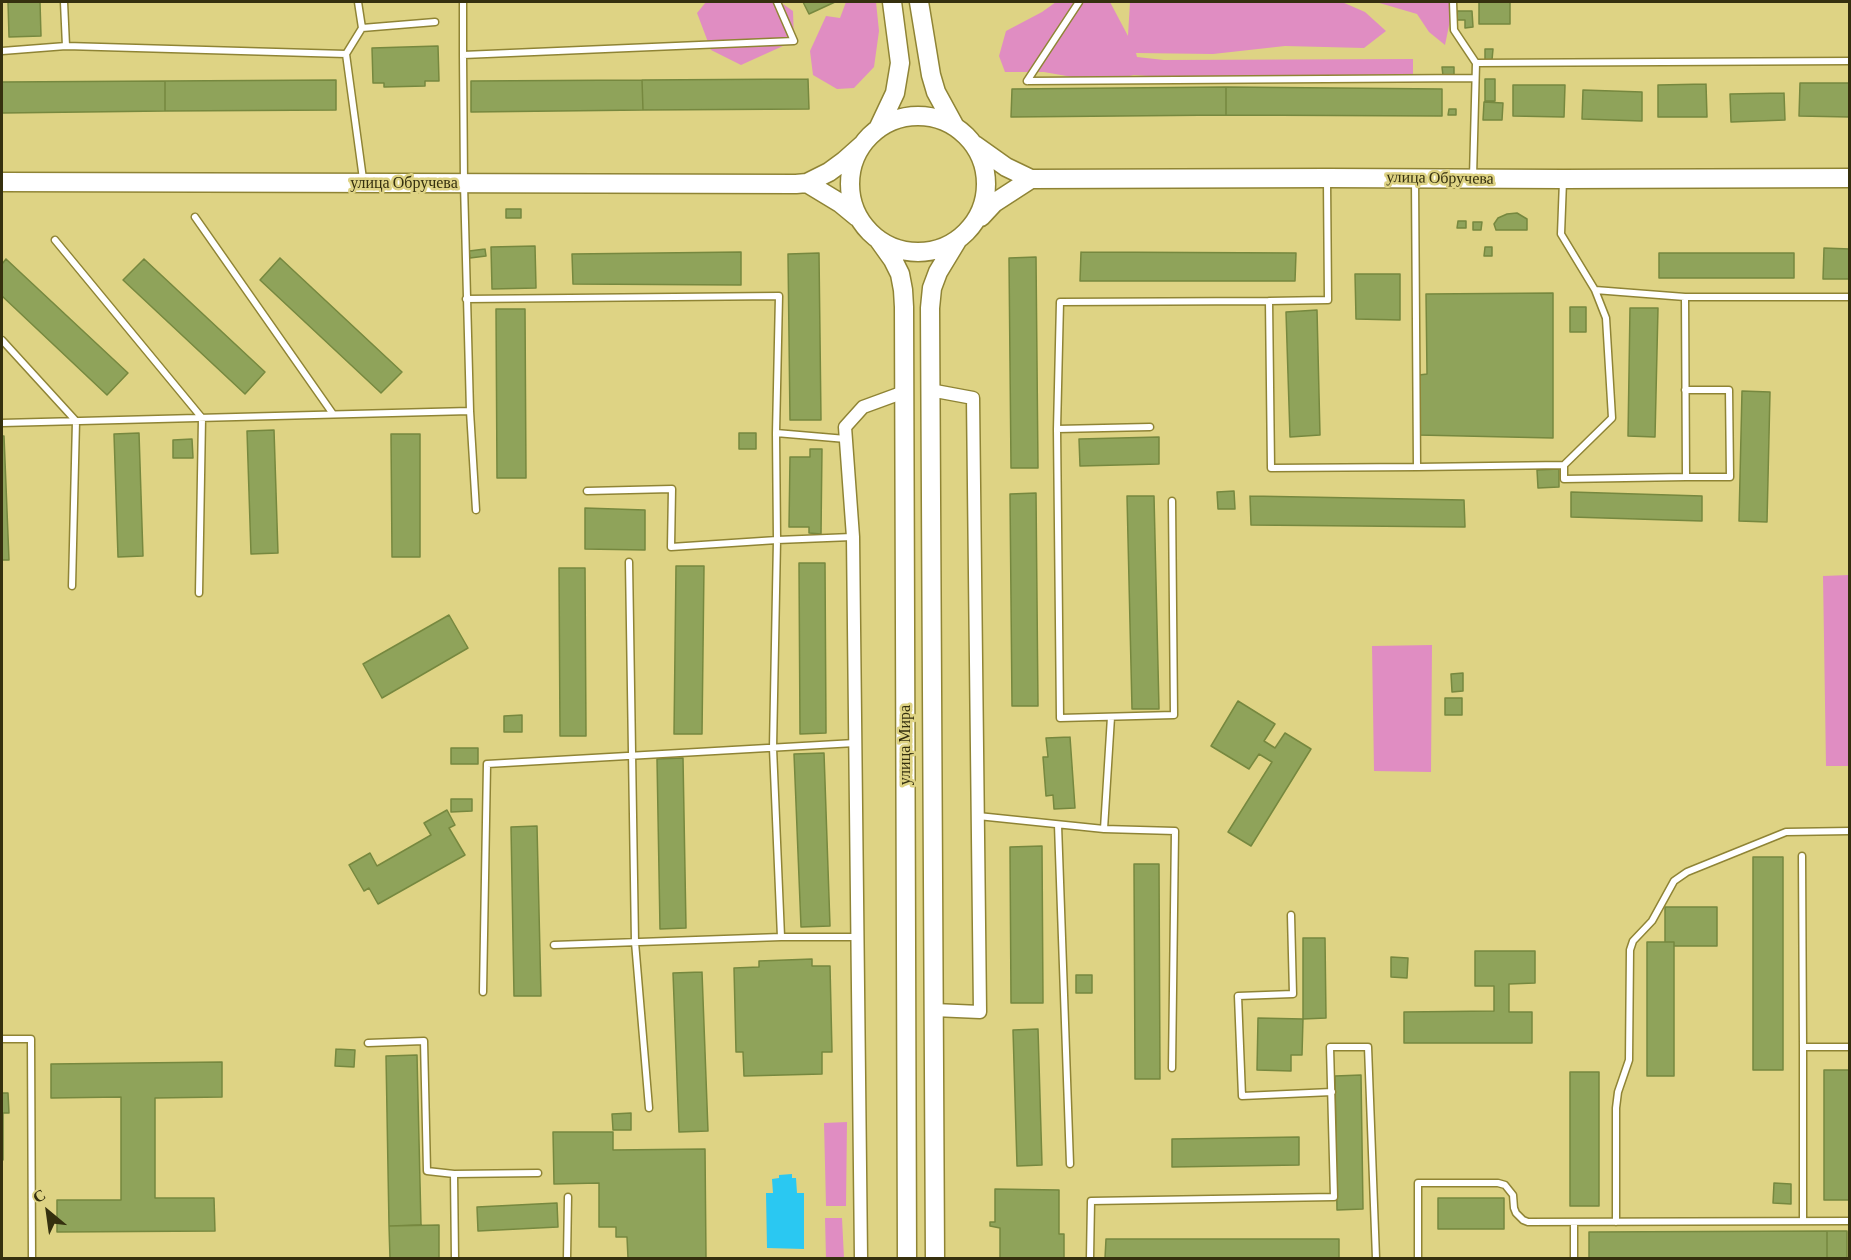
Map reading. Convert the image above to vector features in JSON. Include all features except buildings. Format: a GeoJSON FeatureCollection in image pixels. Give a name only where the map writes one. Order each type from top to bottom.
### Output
{"type":"FeatureCollection","features":[{"type":"Feature","properties":{"kind":"main road"},"geometry":{"type":"LineString","coordinates":[[878,129],[895,93],[900,63],[892,2]]}},
{"type":"Feature","properties":{"kind":"main road"},"geometry":{"type":"LineString","coordinates":[[919,2],[930,75],[942,107],[954,125]]}},
{"type":"Feature","properties":{"kind":"main road"},"geometry":{"type":"LineString","coordinates":[[973,224],[983,206],[987,185],[982,158],[966,134],[954,125],[932,117],[907,116],[892,121],[878,129],[844,161],[807,183],[840,203],[878,239],[900,250],[912,252],[936,250],[958,239],[973,224],[994,203],[1031,179]]}},
{"type":"Feature","properties":{"kind":"main road"},"geometry":{"type":"LineString","coordinates":[[860,220],[852,199],[850,176],[856,155],[862,145]]}},
{"type":"Feature","properties":{"kind":"main road","name":"улица Обручева"},"geometry":{"type":"LineString","coordinates":[[975,145],[1006,167],[1031,179],[1850,178]]}},
{"type":"Feature","properties":{"kind":"main road","name":"улица Обручева"},"geometry":{"type":"LineString","coordinates":[[2,182],[807,183]]}},
{"type":"Feature","properties":{"kind":"main road","name":"улица Мира"},"geometry":{"type":"LineString","coordinates":[[878,239],[900,274],[903,290],[907,1258]]}},
{"type":"Feature","properties":{"kind":"main road","name":"улица Мира"},"geometry":{"type":"LineString","coordinates":[[935,1258],[930,308],[932,288],[938,272],[958,239]]}},
{"type":"Feature","properties":{"kind":"main road"},"geometry":{"type":"LineString","coordinates":[[908,1186],[934,1185]]}},
{"type":"Feature","properties":{"kind":"street"},"geometry":{"type":"LineString","coordinates":[[930,390],[973,398],[980,1012],[934,1010]]}},
{"type":"Feature","properties":{"kind":"street"},"geometry":{"type":"LineString","coordinates":[[861,1258],[853,537],[845,427],[863,407],[904,392]]}},
{"type":"Feature","properties":{"kind":"lane"},"geometry":{"type":"LineString","coordinates":[[64,2],[66,46]]}},
{"type":"Feature","properties":{"kind":"lane"},"geometry":{"type":"LineString","coordinates":[[358,2],[362,28],[346,54],[364,183]]}},
{"type":"Feature","properties":{"kind":"lane"},"geometry":{"type":"LineString","coordinates":[[463,2],[466,299],[476,510]]}},
{"type":"Feature","properties":{"kind":"lane"},"geometry":{"type":"LineString","coordinates":[[463,55],[794,41],[777,2]]}},
{"type":"Feature","properties":{"kind":"lane"},"geometry":{"type":"LineString","coordinates":[[1079,2],[1027,81],[1474,78]]}},
{"type":"Feature","properties":{"kind":"lane"},"geometry":{"type":"LineString","coordinates":[[1453,2],[1454,30],[1476,63],[1473,178]]}},
{"type":"Feature","properties":{"kind":"lane"},"geometry":{"type":"LineString","coordinates":[[362,28],[435,22]]}},
{"type":"Feature","properties":{"kind":"lane"},"geometry":{"type":"LineString","coordinates":[[2,51],[66,46],[346,54]]}},
{"type":"Feature","properties":{"kind":"lane"},"geometry":{"type":"LineString","coordinates":[[1476,63],[1850,61]]}},
{"type":"Feature","properties":{"kind":"lane"},"geometry":{"type":"LineString","coordinates":[[1415,177],[1418,467]]}},
{"type":"Feature","properties":{"kind":"lane"},"geometry":{"type":"LineString","coordinates":[[1172,501],[1174,715],[1060,718],[1057,429],[1060,302],[1328,300],[1327,178]]}},
{"type":"Feature","properties":{"kind":"lane"},"geometry":{"type":"LineString","coordinates":[[1269,301],[1271,468],[1564,465],[1612,418],[1606,318],[1595,290],[1561,234],[1563,179]]}},
{"type":"Feature","properties":{"kind":"lane"},"geometry":{"type":"LineString","coordinates":[[195,217],[333,414]]}},
{"type":"Feature","properties":{"kind":"lane"},"geometry":{"type":"LineString","coordinates":[[55,240],[202,418],[199,593]]}},
{"type":"Feature","properties":{"kind":"lane"},"geometry":{"type":"LineString","coordinates":[[1595,290],[1685,297],[1850,297]]}},
{"type":"Feature","properties":{"kind":"lane"},"geometry":{"type":"LineString","coordinates":[[466,299],[779,296],[773,748],[781,937]]}},
{"type":"Feature","properties":{"kind":"lane"},"geometry":{"type":"LineString","coordinates":[[1685,297],[1686,477]]}},
{"type":"Feature","properties":{"kind":"lane"},"geometry":{"type":"LineString","coordinates":[[2,339],[76,421],[72,586]]}},
{"type":"Feature","properties":{"kind":"lane"},"geometry":{"type":"LineString","coordinates":[[1564,465],[1564,479],[1730,477],[1729,390],[1685,390]]}},
{"type":"Feature","properties":{"kind":"lane"},"geometry":{"type":"LineString","coordinates":[[2,423],[470,411]]}},
{"type":"Feature","properties":{"kind":"lane"},"geometry":{"type":"LineString","coordinates":[[1057,429],[1150,427]]}},
{"type":"Feature","properties":{"kind":"lane"},"geometry":{"type":"LineString","coordinates":[[776,433],[846,439]]}},
{"type":"Feature","properties":{"kind":"lane"},"geometry":{"type":"LineString","coordinates":[[587,491],[672,489],[671,547],[853,537]]}},
{"type":"Feature","properties":{"kind":"lane"},"geometry":{"type":"LineString","coordinates":[[629,562],[635,942],[649,1108]]}},
{"type":"Feature","properties":{"kind":"lane"},"geometry":{"type":"LineString","coordinates":[[1104,829],[1112,717]]}},
{"type":"Feature","properties":{"kind":"lane"},"geometry":{"type":"LineString","coordinates":[[483,992],[487,764],[855,743]]}},
{"type":"Feature","properties":{"kind":"lane"},"geometry":{"type":"LineString","coordinates":[[978,816],[1104,829],[1175,831],[1172,1068]]}},
{"type":"Feature","properties":{"kind":"lane"},"geometry":{"type":"LineString","coordinates":[[1058,825],[1070,1164]]}},
{"type":"Feature","properties":{"kind":"lane"},"geometry":{"type":"LineString","coordinates":[[1616,1222],[1616,1108],[1618,1092],[1629,1060],[1630,950],[1633,941],[1653,921],[1674,880],[1687,872],[1786,832],[1850,831]]}},
{"type":"Feature","properties":{"kind":"lane"},"geometry":{"type":"LineString","coordinates":[[1803,856],[1803,1221]]}},
{"type":"Feature","properties":{"kind":"lane"},"geometry":{"type":"LineString","coordinates":[[1291,915],[1293,994],[1238,996],[1242,1096],[1332,1092]]}},
{"type":"Feature","properties":{"kind":"lane"},"geometry":{"type":"LineString","coordinates":[[554,945],[781,937],[857,937]]}},
{"type":"Feature","properties":{"kind":"lane"},"geometry":{"type":"LineString","coordinates":[[2,1039],[31,1039],[32,1258]]}},
{"type":"Feature","properties":{"kind":"lane"},"geometry":{"type":"LineString","coordinates":[[368,1043],[424,1041],[427,1171],[454,1174],[538,1173]]}},
{"type":"Feature","properties":{"kind":"lane"},"geometry":{"type":"LineString","coordinates":[[1090,1258],[1091,1201],[1334,1197],[1330,1047],[1368,1047],[1376,1258]]}},
{"type":"Feature","properties":{"kind":"lane"},"geometry":{"type":"LineString","coordinates":[[1803,1047],[1850,1047]]}},
{"type":"Feature","properties":{"kind":"lane"},"geometry":{"type":"LineString","coordinates":[[454,1174],[455,1258]]}},
{"type":"Feature","properties":{"kind":"lane"},"geometry":{"type":"LineString","coordinates":[[1418,1258],[1418,1183],[1498,1183],[1505,1185],[1514,1195],[1514,1208],[1519,1218],[1528,1222],[1850,1221]]}},
{"type":"Feature","properties":{"kind":"lane"},"geometry":{"type":"LineString","coordinates":[[567,1258],[568,1197]]}},
{"type":"Feature","properties":{"kind":"lane"},"geometry":{"type":"LineString","coordinates":[[1574,1222],[1574,1258]]}},
{"type":"Feature","properties":{"kind":"shaded area"},"geometry":{"type":"Polygon","coordinates":[[[706,2],[780,2],[793,11],[794,41],[741,65],[711,50],[697,13],[706,2]]]}},
{"type":"Feature","properties":{"kind":"shaded area"},"geometry":{"type":"Polygon","coordinates":[[[846,2],[876,2],[879,31],[874,67],[854,88],[837,89],[813,75],[810,51],[826,16],[840,18],[846,2]]]}},
{"type":"Feature","properties":{"kind":"shaded area"},"geometry":{"type":"Polygon","coordinates":[[[1056,2],[1110,2],[1128,36],[1130,2],[1342,2],[1365,12],[1386,31],[1364,48],[1285,46],[1213,54],[1136,53],[1137,57],[1164,60],[1413,59],[1413,83],[1216,81],[1134,75],[1111,80],[1078,78],[1044,72],[1005,72],[999,56],[1006,31],[1056,2]]]}},
{"type":"Feature","properties":{"kind":"shaded area"},"geometry":{"type":"Polygon","coordinates":[[[1376,2],[1450,2],[1451,16],[1445,45],[1429,32],[1417,14],[1376,2]]]}},
{"type":"Feature","properties":{"kind":"shaded area"},"geometry":{"type":"Polygon","coordinates":[[[1849,575],[1849,766],[1826,766],[1823,576],[1849,575]]]}},
{"type":"Feature","properties":{"kind":"shaded area"},"geometry":{"type":"Polygon","coordinates":[[[1432,645],[1431,772],[1374,771],[1372,646],[1432,645]]]}},
{"type":"Feature","properties":{"kind":"shaded area"},"geometry":{"type":"Polygon","coordinates":[[[847,1122],[846,1206],[826,1206],[824,1123],[847,1122]]]}},
{"type":"Feature","properties":{"kind":"shaded area"},"geometry":{"type":"Polygon","coordinates":[[[825,1218],[842,1218],[844,1258],[826,1258],[825,1218]]]}},
{"type":"Feature","properties":{"kind":"water"},"geometry":{"type":"Polygon","coordinates":[[[792,1174],[792,1178],[796,1178],[797,1193],[804,1193],[804,1249],[767,1248],[766,1193],[773,1193],[772,1179],[779,1178],[779,1175],[792,1174]]]}}]}
